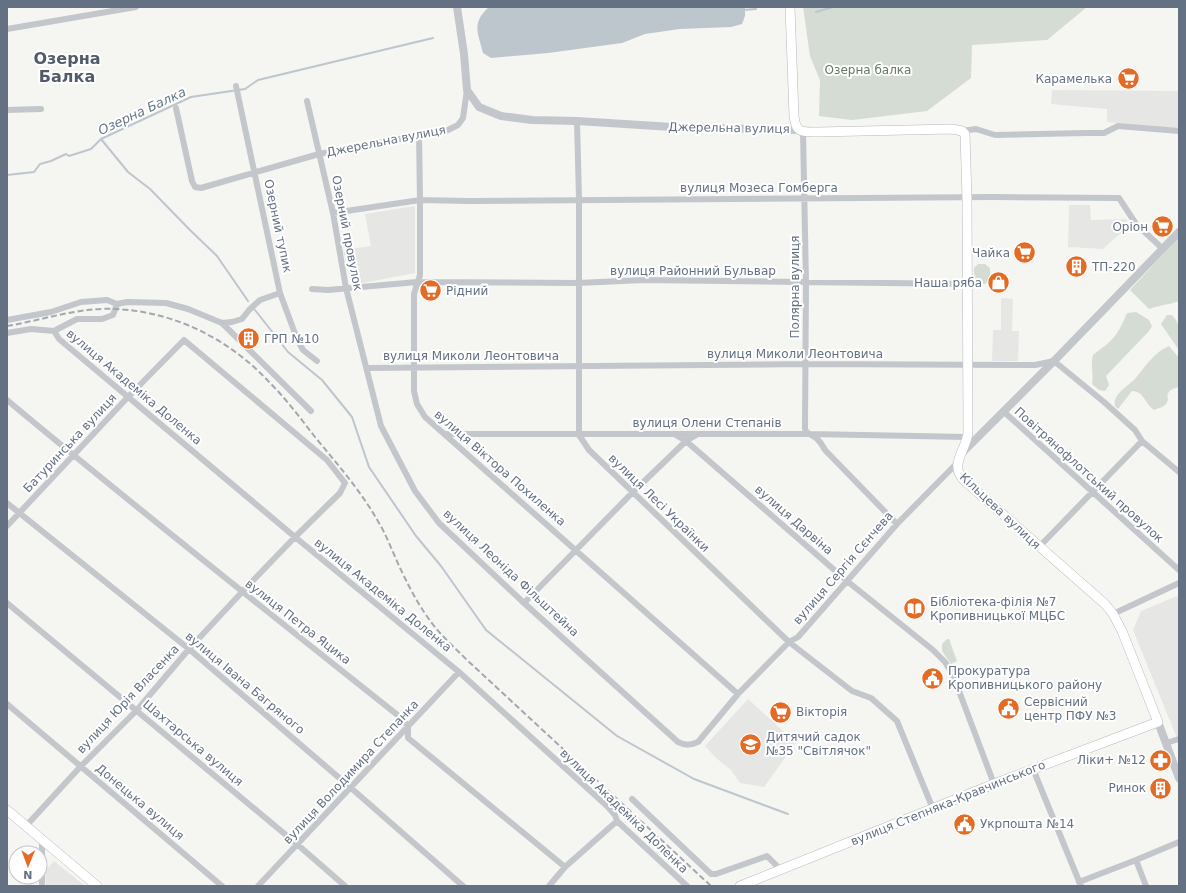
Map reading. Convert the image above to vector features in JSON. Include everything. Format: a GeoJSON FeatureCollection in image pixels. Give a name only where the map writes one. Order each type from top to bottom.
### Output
{"type":"FeatureCollection","features":[{"type":"Feature","properties":{"kind":"main road"},"geometry":{"type":"LineString","coordinates":[[790,7],[794,116],[795,126],[801,131]]}},
{"type":"Feature","properties":{"kind":"main road","name":"Джерельна вулиця"},"geometry":{"type":"LineString","coordinates":[[801,131],[952,129],[962,131]]}},
{"type":"Feature","properties":{"kind":"main road","name":"Кільцева вулиця"},"geometry":{"type":"LineString","coordinates":[[962,131],[966,138],[967,198],[967,437],[958,462],[957,471],[961,478],[1105,604],[1113,614],[1122,631],[1158,722]]}},
{"type":"Feature","properties":{"kind":"main road","name":"вулиця Степняка-Кравчинського"},"geometry":{"type":"LineString","coordinates":[[740,886],[1032,769],[1158,722]]}},
{"type":"Feature","properties":{"kind":"main road"},"geometry":{"type":"LineString","coordinates":[[7,810],[97,886]]}},
{"type":"Feature","properties":{"kind":"street"},"geometry":{"type":"LineString","coordinates":[[7,29],[136,7]]}},
{"type":"Feature","properties":{"kind":"street"},"geometry":{"type":"LineString","coordinates":[[457,7],[464,54],[467,90]]}},
{"type":"Feature","properties":{"kind":"street","name":"Озерний тупик"},"geometry":{"type":"LineString","coordinates":[[236,86],[256,173],[280,292],[303,350],[317,361]]}},
{"type":"Feature","properties":{"kind":"street","name":"Джерельна вулиця"},"geometry":{"type":"LineString","coordinates":[[467,90],[479,107],[501,116],[532,120],[672,127],[801,131]]}},
{"type":"Feature","properties":{"kind":"street","name":"Джерельна вулиця"},"geometry":{"type":"LineString","coordinates":[[176,108],[192,181],[195,187],[201,188],[319,154],[448,130],[458,125],[463,118],[467,90]]}},
{"type":"Feature","properties":{"kind":"street","name":"Озерний провулок"},"geometry":{"type":"LineString","coordinates":[[307,101],[333,213],[346,288],[367,368]]}},
{"type":"Feature","properties":{"kind":"street"},"geometry":{"type":"LineString","coordinates":[[7,110],[41,109]]}},
{"type":"Feature","properties":{"kind":"street"},"geometry":{"type":"LineString","coordinates":[[576,121],[579,199],[578,435]]}},
{"type":"Feature","properties":{"kind":"street","name":"Джерельна вулиця"},"geometry":{"type":"LineString","coordinates":[[962,131],[976,129],[995,135],[1087,134],[1104,132],[1118,126],[1179,131]]}},
{"type":"Feature","properties":{"kind":"street","name":"Полярна вулиця"},"geometry":{"type":"LineString","coordinates":[[801,131],[805,198],[805,428],[806,432],[816,437],[825,450],[897,524]]}},
{"type":"Feature","properties":{"kind":"street","name":"вулиця Віктора Похиленка"},"geometry":{"type":"LineString","coordinates":[[418,135],[420,275],[414,294],[414,391],[417,404],[425,417],[738,694]]}},
{"type":"Feature","properties":{"kind":"street","name":"вулиця Мозеса Гомберга"},"geometry":{"type":"LineString","coordinates":[[333,213],[420,200],[1119,198],[1136,224],[1163,249]]}},
{"type":"Feature","properties":{"kind":"street"},"geometry":{"type":"LineString","coordinates":[[962,453],[1179,232]]}},
{"type":"Feature","properties":{"kind":"street","name":"вулиця Районний Бульвар"},"geometry":{"type":"LineString","coordinates":[[312,289],[328,290],[417,282],[578,283],[644,280],[968,284]]}},
{"type":"Feature","properties":{"kind":"street"},"geometry":{"type":"LineString","coordinates":[[222,323],[242,319],[260,300],[280,292]]}},
{"type":"Feature","properties":{"kind":"street"},"geometry":{"type":"LineString","coordinates":[[7,320],[51,312],[81,302],[107,300],[117,304],[127,302],[166,303],[188,308],[222,323],[311,411]]}},
{"type":"Feature","properties":{"kind":"street"},"geometry":{"type":"LineString","coordinates":[[7,333],[31,328],[54,331],[77,319],[102,320],[113,315],[117,304]]}},
{"type":"Feature","properties":{"kind":"street","name":"вулиця Академіка Доленка"},"geometry":{"type":"LineString","coordinates":[[54,331],[59,339],[459,672],[607,806],[615,815],[617,821],[687,886]]}},
{"type":"Feature","properties":{"kind":"street","name":"Батуринська вулиця"},"geometry":{"type":"LineString","coordinates":[[7,526],[128,397],[184,340],[327,460],[345,483]]}},
{"type":"Feature","properties":{"kind":"street"},"geometry":{"type":"LineString","coordinates":[[1054,361],[1104,402],[1135,430],[1142,441],[1179,472]]}},
{"type":"Feature","properties":{"kind":"street","name":"вулиця Миколи Леонтовича"},"geometry":{"type":"LineString","coordinates":[[367,368],[806,364],[1035,365],[1054,361]]}},
{"type":"Feature","properties":{"kind":"street","name":"вулиця Леоніда Фільштейна"},"geometry":{"type":"LineString","coordinates":[[367,368],[381,426],[415,490],[439,523],[524,603],[678,742],[684,745],[692,745],[698,742]]}},
{"type":"Feature","properties":{"kind":"street","name":"вулиця Петра Яцика"},"geometry":{"type":"LineString","coordinates":[[7,400],[73,456],[400,717],[408,726],[408,738],[566,867]]}},
{"type":"Feature","properties":{"kind":"street","name":"Повітрянофлотський провулок"},"geometry":{"type":"LineString","coordinates":[[1003,411],[1179,570]]}},
{"type":"Feature","properties":{"kind":"street","name":"вулиця Олени Степанів"},"geometry":{"type":"LineString","coordinates":[[446,434],[810,434],[967,437]]}},
{"type":"Feature","properties":{"kind":"street","name":"вулиця Дарвіна"},"geometry":{"type":"LineString","coordinates":[[674,434],[686,441],[847,581],[934,650],[945,662],[953,675],[994,784]]}},
{"type":"Feature","properties":{"kind":"street"},"geometry":{"type":"LineString","coordinates":[[524,603],[632,493],[686,441],[699,434]]}},
{"type":"Feature","properties":{"kind":"street","name":"вулиця Лесі Українки"},"geometry":{"type":"LineString","coordinates":[[578,435],[589,450],[632,493],[789,642],[852,691],[870,698],[897,722],[932,809]]}},
{"type":"Feature","properties":{"kind":"street"},"geometry":{"type":"LineString","coordinates":[[1039,547],[1142,441]]}},
{"type":"Feature","properties":{"kind":"street","name":"вулиця Сергія Сєнчева"},"geometry":{"type":"LineString","coordinates":[[698,742],[738,694],[789,642],[798,637],[897,524],[958,462]]}},
{"type":"Feature","properties":{"kind":"street","name":"вулиця Юрія Власенка"},"geometry":{"type":"LineString","coordinates":[[26,826],[81,766],[137,710],[189,649],[242,592],[340,493],[345,483]]}},
{"type":"Feature","properties":{"kind":"street","name":"вулиця Івана Багряного"},"geometry":{"type":"LineString","coordinates":[[7,503],[189,649],[464,886]]}},
{"type":"Feature","properties":{"kind":"street"},"geometry":{"type":"LineString","coordinates":[[1113,614],[1179,583]]}},
{"type":"Feature","properties":{"kind":"street","name":"Шахтарська вулиця"},"geometry":{"type":"LineString","coordinates":[[7,603],[137,710],[345,886]]}},
{"type":"Feature","properties":{"kind":"street","name":"вулиця Володимира Степанка"},"geometry":{"type":"LineString","coordinates":[[258,886],[352,788],[459,672]]}},
{"type":"Feature","properties":{"kind":"street","name":"Донецька вулиця"},"geometry":{"type":"LineString","coordinates":[[7,704],[222,886]]}},
{"type":"Feature","properties":{"kind":"street","name":"Кільцева вулиця"},"geometry":{"type":"LineString","coordinates":[[1158,722],[1179,778]]}},
{"type":"Feature","properties":{"kind":"street"},"geometry":{"type":"LineString","coordinates":[[1166,743],[1179,739]]}},
{"type":"Feature","properties":{"kind":"street"},"geometry":{"type":"LineString","coordinates":[[1032,769],[1080,884],[1179,842]]}},
{"type":"Feature","properties":{"kind":"street"},"geometry":{"type":"LineString","coordinates":[[632,799],[711,874],[716,874],[767,856],[781,870]]}},
{"type":"Feature","properties":{"kind":"street"},"geometry":{"type":"LineString","coordinates":[[549,886],[566,867],[617,821]]}},
{"type":"Feature","properties":{"kind":"street"},"geometry":{"type":"LineString","coordinates":[[42,840],[42,886]]}},
{"type":"Feature","properties":{"kind":"street"},"geometry":{"type":"LineString","coordinates":[[1136,860],[1146,886]]}},
{"type":"Feature","properties":{"kind":"shaded area"},"geometry":{"type":"Polygon","coordinates":[[[489,7],[745,7],[745,16],[742,24],[731,27],[680,29],[645,34],[622,43],[548,53],[491,58],[483,53],[477,28],[480,18],[489,7]]]}},
{"type":"Feature","properties":{"kind":"shaded area"},"geometry":{"type":"Polygon","coordinates":[[[1052,90],[1179,91],[1179,129],[1107,122],[1107,109],[1051,104],[1052,90]]]}},
{"type":"Feature","properties":{"kind":"shaded area"},"geometry":{"type":"Polygon","coordinates":[[[1069,205],[1090,205],[1091,220],[1126,219],[1130,225],[1103,249],[1068,247],[1069,205]]]}},
{"type":"Feature","properties":{"kind":"shaded area"},"geometry":{"type":"Polygon","coordinates":[[[415,206],[415,273],[352,285],[343,250],[371,246],[365,214],[415,206]]]}},
{"type":"Feature","properties":{"kind":"shaded area"},"geometry":{"type":"Polygon","coordinates":[[[1001,298],[1013,299],[1012,331],[1019,331],[1018,361],[992,361],[993,330],[1001,330],[1001,298]]]}},
{"type":"Feature","properties":{"kind":"shaded area"},"geometry":{"type":"Polygon","coordinates":[[[1177,596],[1179,602],[1179,743],[1133,630],[1141,611],[1177,596]]]}},
{"type":"Feature","properties":{"kind":"shaded area","name":"Дитячий садок №35 \"Світлячок\""},"geometry":{"type":"Polygon","coordinates":[[[748,699],[796,743],[764,787],[740,783],[731,770],[716,758],[705,746],[748,699]]]}},
{"type":"Feature","properties":{"kind":"shaded area"},"geometry":{"type":"Polygon","coordinates":[[[54,861],[85,886],[46,886],[48,885],[48,868],[54,861]]]}},
{"type":"Feature","properties":{"kind":"green space","name":"Озерна балка"},"geometry":{"type":"Polygon","coordinates":[[[803,7],[1087,7],[1047,40],[972,45],[971,78],[927,111],[852,120],[819,116],[820,80],[810,56],[803,7]]]}},
{"type":"Feature","properties":{"kind":"green space"},"geometry":{"type":"Polygon","coordinates":[[[1179,237],[1179,301],[1149,309],[1130,290],[1179,237]]]}},
{"type":"Feature","properties":{"kind":"green space"},"geometry":{"type":"Polygon","coordinates":[[[978,264],[985,264],[990,268],[990,279],[985,284],[979,284],[974,278],[974,268],[978,264]]]}},
{"type":"Feature","properties":{"kind":"green space"},"geometry":{"type":"Polygon","coordinates":[[[1136,312],[1149,320],[1152,326],[1106,376],[1109,385],[1105,391],[1099,390],[1092,384],[1093,355],[1114,337],[1127,313],[1136,312]]]}},
{"type":"Feature","properties":{"kind":"green space"},"geometry":{"type":"Polygon","coordinates":[[[1167,315],[1172,315],[1179,327],[1179,350],[1161,324],[1167,315]]]}},
{"type":"Feature","properties":{"kind":"green space"},"geometry":{"type":"Polygon","coordinates":[[[1169,346],[1179,358],[1179,387],[1168,392],[1168,400],[1166,404],[1154,410],[1140,394],[1132,391],[1118,409],[1115,406],[1116,397],[1135,379],[1154,356],[1169,346]]]}},
{"type":"Feature","properties":{"kind":"green space"},"geometry":{"type":"Polygon","coordinates":[[[949,639],[957,661],[951,664],[942,651],[942,644],[949,639]]]}},
{"type":"Feature","properties":{"kind":"waterway","name":"Озерна Балка"},"geometry":{"type":"LineString","coordinates":[[816,12],[833,7]]}},
{"type":"Feature","properties":{"kind":"waterway","name":"Озерна Балка"},"geometry":{"type":"LineString","coordinates":[[743,10],[756,9]]}},
{"type":"Feature","properties":{"kind":"waterway","name":"Озерна Балка"},"geometry":{"type":"LineString","coordinates":[[7,175],[34,172],[40,164],[66,154],[69,156],[91,149],[101,139],[191,97],[245,89],[258,80],[433,38]]}},
{"type":"Feature","properties":{"kind":"waterway"},"geometry":{"type":"LineString","coordinates":[[101,139],[128,172],[150,189],[217,256],[248,301]]}},
{"type":"Feature","properties":{"kind":"waterway"},"geometry":{"type":"LineString","coordinates":[[255,310],[288,352],[322,380],[352,417],[369,467],[416,536],[441,566],[486,630],[617,736],[694,779],[788,814]]}},
{"type":"Feature","properties":{"kind":"railway"},"geometry":{"type":"LineString","coordinates":[[7,326],[61,314],[88,310],[116,309],[138,311],[181,322],[201,331],[238,354],[255,368],[283,396],[357,489],[382,529],[414,596],[440,633],[467,660],[711,886]]}},
{"type":"Feature","properties":{"kind":"place","name":"Карамелька"},"geometry":{"type":"Point","coordinates":[1128,79]}},
{"type":"Feature","properties":{"kind":"place","name":"Оріон"},"geometry":{"type":"Point","coordinates":[1163,227]}},
{"type":"Feature","properties":{"kind":"place","name":"Чайка"},"geometry":{"type":"Point","coordinates":[1025,253]}},
{"type":"Feature","properties":{"kind":"place","name":"ТП-220"},"geometry":{"type":"Point","coordinates":[1076,267]}},
{"type":"Feature","properties":{"kind":"place","name":"Наша ряба"},"geometry":{"type":"Point","coordinates":[998,283]}},
{"type":"Feature","properties":{"kind":"place","name":"Рідний"},"geometry":{"type":"Point","coordinates":[430,291]}},
{"type":"Feature","properties":{"kind":"place","name":"ГРП №10"},"geometry":{"type":"Point","coordinates":[249,339]}},
{"type":"Feature","properties":{"kind":"place","name":"Бібліотека-філія №7 Кропивницької МЦБС"},"geometry":{"type":"Point","coordinates":[914,609]}},
{"type":"Feature","properties":{"kind":"place","name":"Прокуратура Кропивницького району"},"geometry":{"type":"Point","coordinates":[933,678]}},
{"type":"Feature","properties":{"kind":"place","name":"Сервісний центр ПФУ №3"},"geometry":{"type":"Point","coordinates":[1008,709]}},
{"type":"Feature","properties":{"kind":"place","name":"Вікторія"},"geometry":{"type":"Point","coordinates":[781,712]}},
{"type":"Feature","properties":{"kind":"place","name":"Дитячий садок №35 \"Світлячок\""},"geometry":{"type":"Point","coordinates":[751,744]}},
{"type":"Feature","properties":{"kind":"place","name":"Ліки+ №12"},"geometry":{"type":"Point","coordinates":[1161,760]}},
{"type":"Feature","properties":{"kind":"place","name":"Ринок"},"geometry":{"type":"Point","coordinates":[1161,788]}},
{"type":"Feature","properties":{"kind":"place","name":"Укрпошта №14"},"geometry":{"type":"Point","coordinates":[964,824]}},
{"type":"Feature","properties":{"kind":"district","name":"Озерна Балка"},"geometry":{"type":"Point","coordinates":[67,67]}}]}
